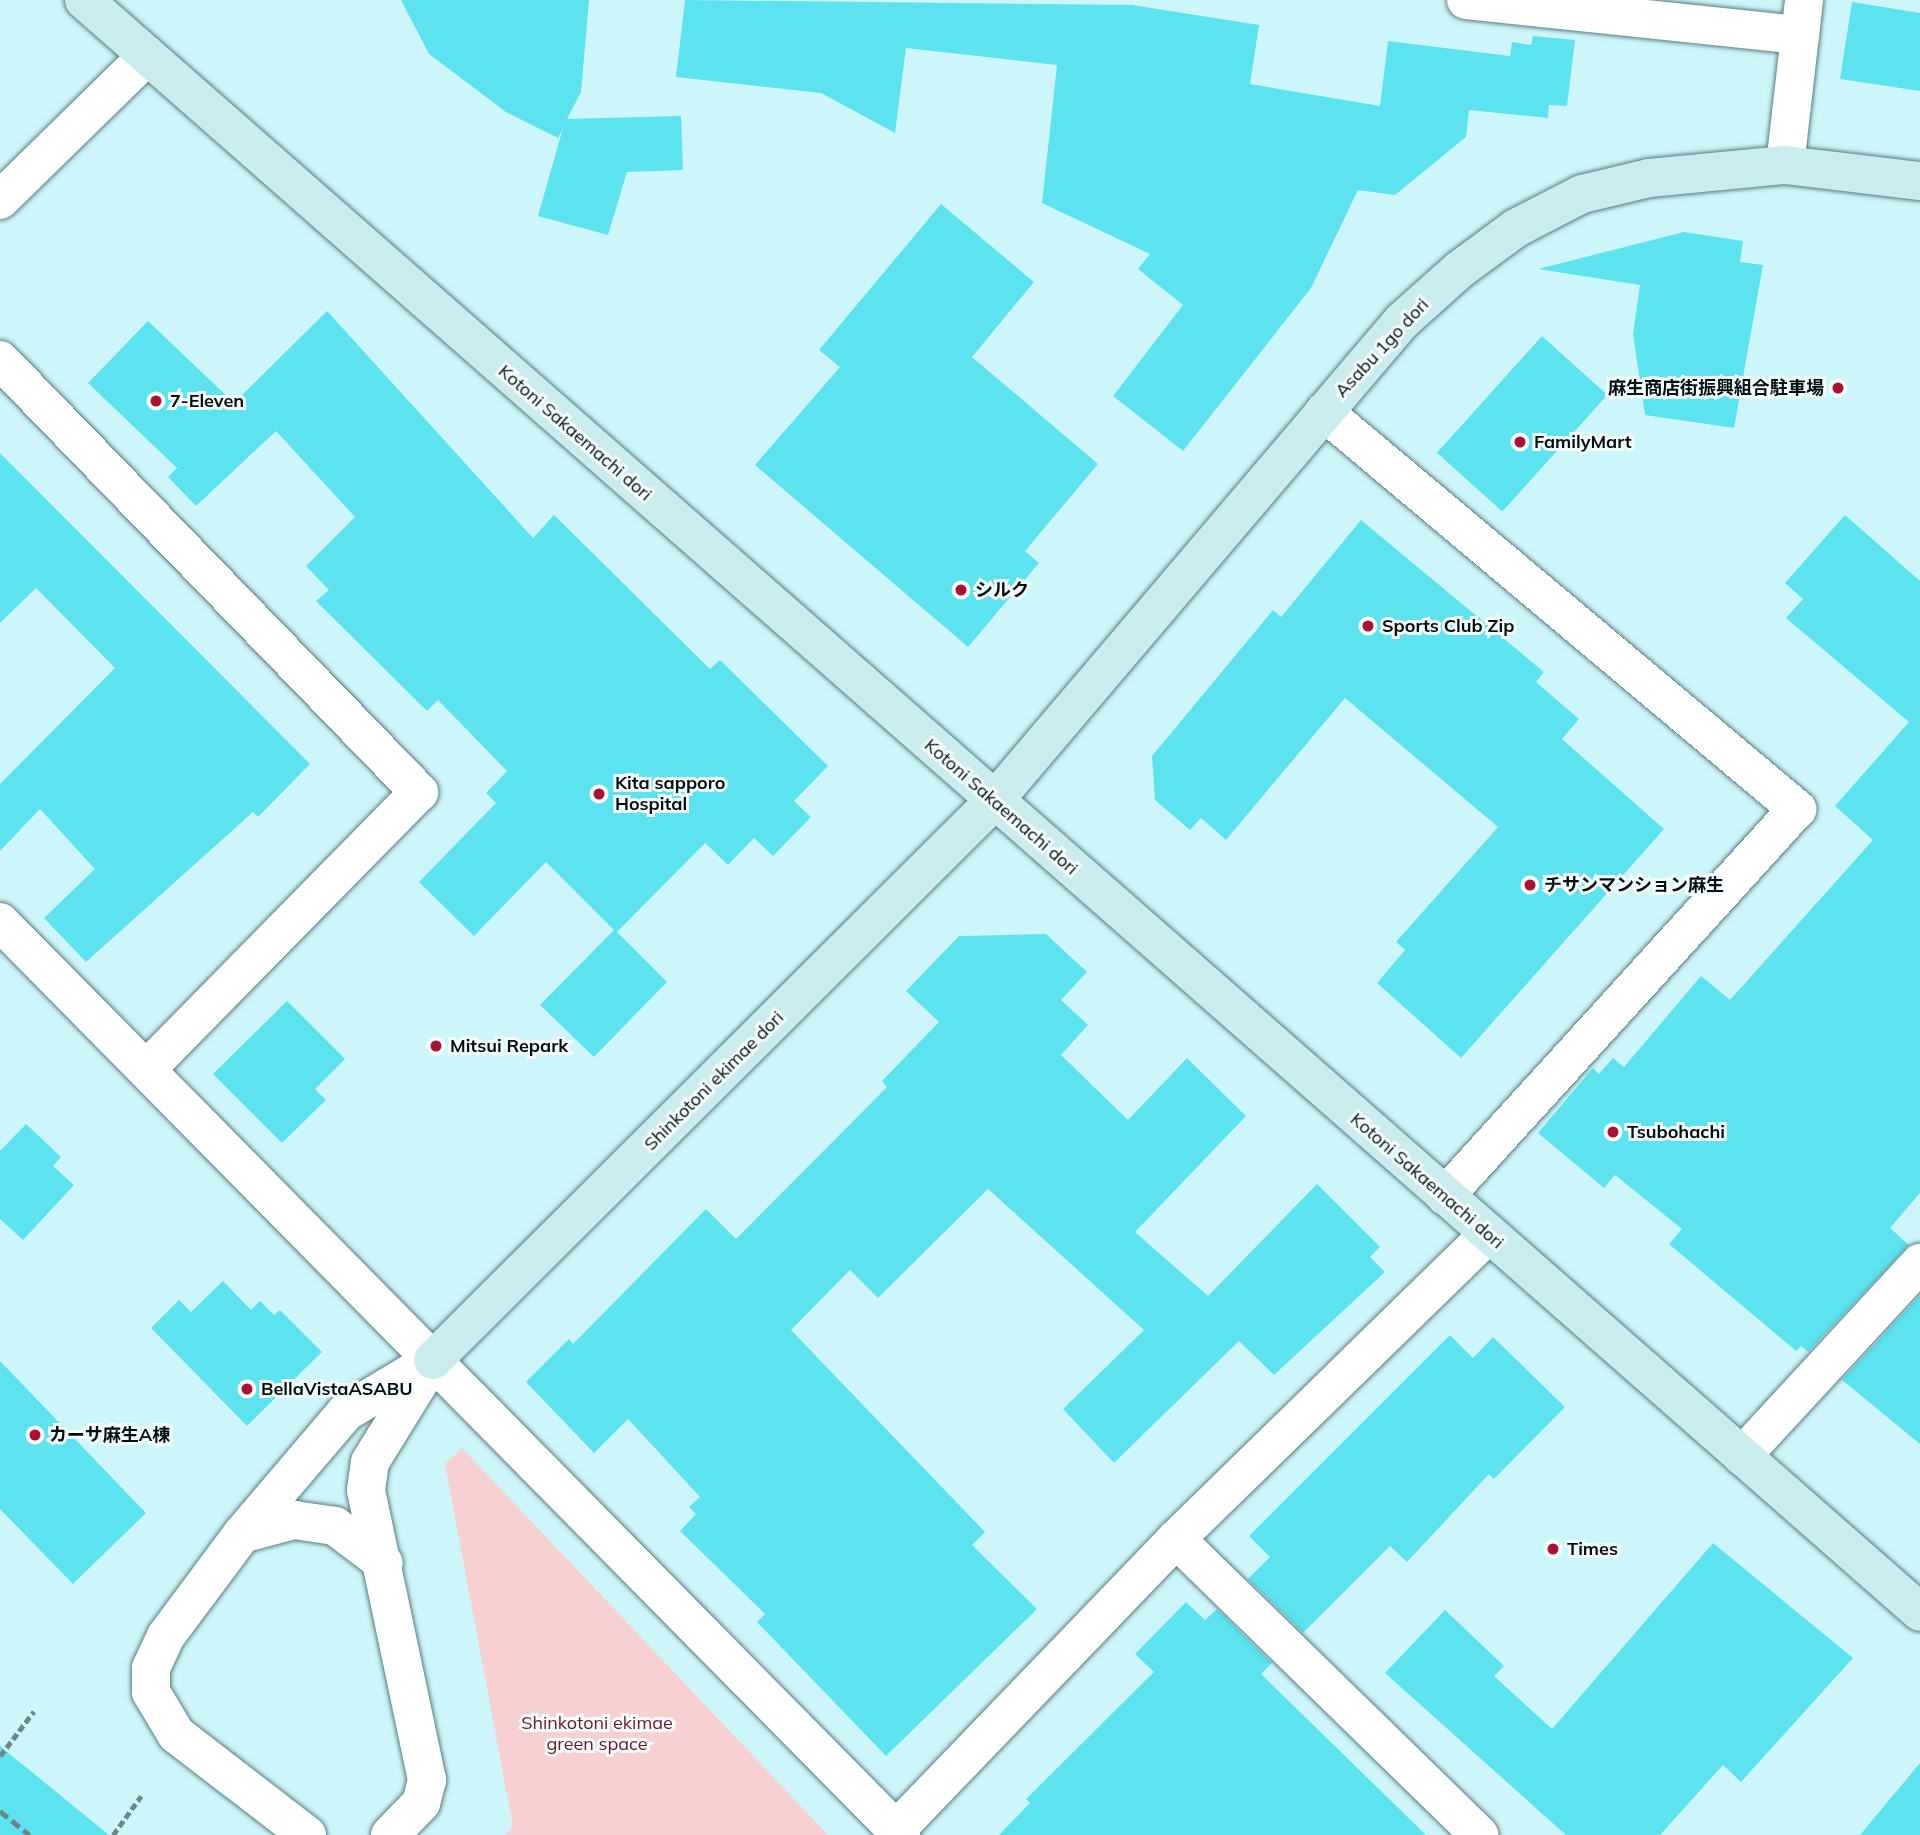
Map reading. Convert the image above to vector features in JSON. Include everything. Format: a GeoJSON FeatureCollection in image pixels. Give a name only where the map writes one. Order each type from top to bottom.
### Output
{"type":"FeatureCollection","features":[{"type":"Feature","properties":{"kind":"main road","name":"Kotoni Sakaemachi dori"},"geometry":{"type":"LineString","coordinates":[[84,0],[1920,1612]]}},
{"type":"Feature","properties":{"kind":"main road","name":"Asabu 1go dori"},"geometry":{"type":"LineString","coordinates":[[994,801],[1402,321],[1516,228],[1582,194],[1649,178],[1785,165],[1920,181]]}},
{"type":"Feature","properties":{"kind":"main road","name":"Shinkotoni ekimae dori"},"geometry":{"type":"LineString","coordinates":[[433,1360],[994,801]]}},
{"type":"Feature","properties":{"kind":"street"},"geometry":{"type":"LineString","coordinates":[[1466,0],[1802,18],[1785,165]]}},
{"type":"Feature","properties":{"kind":"street"},"geometry":{"type":"LineString","coordinates":[[0,200],[147,56]]}},
{"type":"Feature","properties":{"kind":"street"},"geometry":{"type":"LineString","coordinates":[[0,360],[419,792],[146,1069]]}},
{"type":"Feature","properties":{"kind":"street"},"geometry":{"type":"LineString","coordinates":[[1324,412],[1797,809],[1445,1196]]}},
{"type":"Feature","properties":{"kind":"street"},"geometry":{"type":"LineString","coordinates":[[0,922],[898,1833],[1176,1539],[1489,1234]]}},
{"type":"Feature","properties":{"kind":"street"},"geometry":{"type":"LineString","coordinates":[[1742,1456],[1920,1263]]}},
{"type":"Feature","properties":{"kind":"street"},"geometry":{"type":"LineString","coordinates":[[307,1835],[176,1734],[152,1692],[151,1668],[166,1636],[242,1534],[346,1412],[433,1360]]}},
{"type":"Feature","properties":{"kind":"street"},"geometry":{"type":"LineString","coordinates":[[390,1835],[421,1803],[427,1780],[384,1563],[366,1490],[370,1462],[433,1360]]}},
{"type":"Feature","properties":{"kind":"street"},"geometry":{"type":"LineString","coordinates":[[242,1534],[294,1520],[335,1526],[384,1563]]}},
{"type":"Feature","properties":{"kind":"street"},"geometry":{"type":"LineString","coordinates":[[1176,1539],[1479,1835]]}},
{"type":"Feature","properties":{"kind":"path"},"geometry":{"type":"LineString","coordinates":[[0,1756],[34,1712]]}},
{"type":"Feature","properties":{"kind":"path"},"geometry":{"type":"LineString","coordinates":[[113,1835],[141,1796]]}},
{"type":"Feature","properties":{"kind":"green space","name":"Shinkotoni ekimae green space"},"geometry":{"type":"Polygon","coordinates":[[[462,1448],[828,1835],[505,1835],[513,1827],[445,1464],[462,1448]]]}},
{"type":"Feature","properties":{"kind":"building"},"geometry":{"type":"Polygon","coordinates":[[[401,0],[589,0],[581,92],[567,119],[681,116],[683,170],[627,172],[608,235],[538,216],[563,128],[558,138],[506,112],[429,54],[401,0]]]}},
{"type":"Feature","properties":{"kind":"building"},"geometry":{"type":"Polygon","coordinates":[[[685,0],[1132,5],[1259,25],[1250,84],[1380,106],[1388,41],[1510,56],[1512,42],[1531,45],[1533,36],[1575,40],[1567,106],[1549,105],[1548,118],[1469,110],[1466,137],[1395,195],[1358,190],[1311,288],[1183,451],[1113,396],[1183,305],[1138,269],[1150,254],[1042,203],[1057,65],[906,48],[895,133],[821,93],[676,77],[685,0]]]}},
{"type":"Feature","properties":{"kind":"building"},"geometry":{"type":"Polygon","coordinates":[[[1852,2],[1920,13],[1920,91],[1840,79],[1852,2]]]}},
{"type":"Feature","properties":{"kind":"building"},"geometry":{"type":"Polygon","coordinates":[[[941,204],[1034,282],[972,357],[1098,464],[1025,551],[1039,563],[968,647],[755,465],[840,367],[819,350],[941,204]]]}},
{"type":"Feature","properties":{"kind":"building"},"geometry":{"type":"Polygon","coordinates":[[[1684,232],[1743,241],[1740,262],[1763,265],[1734,428],[1645,415],[1633,334],[1640,285],[1538,269],[1684,232]]]}},
{"type":"Feature","properties":{"kind":"building"},"geometry":{"type":"Polygon","coordinates":[[[327,311],[533,538],[554,515],[710,669],[720,660],[828,766],[794,801],[811,817],[773,856],[754,838],[728,865],[705,843],[617,932],[667,982],[594,1057],[540,1005],[614,930],[546,862],[474,936],[419,882],[496,803],[486,793],[507,771],[438,700],[427,711],[316,601],[329,590],[306,566],[355,517],[276,431],[196,506],[168,477],[177,468],[88,383],[148,321],[234,403],[327,311]]]}},
{"type":"Feature","properties":{"kind":"building"},"geometry":{"type":"Polygon","coordinates":[[[1542,336],[1607,395],[1502,512],[1437,453],[1542,336]]]}},
{"type":"Feature","properties":{"kind":"building"},"geometry":{"type":"Polygon","coordinates":[[[0,453],[310,764],[258,817],[253,812],[86,962],[44,918],[95,869],[40,809],[0,851],[0,784],[115,668],[36,588],[0,623],[0,453]]]}},
{"type":"Feature","properties":{"kind":"building"},"geometry":{"type":"Polygon","coordinates":[[[1845,515],[1920,581],[1920,1193],[1890,1228],[1909,1245],[1808,1352],[1801,1346],[1796,1351],[1669,1244],[1682,1229],[1615,1175],[1604,1188],[1538,1133],[1593,1068],[1599,1074],[1613,1058],[1624,1067],[1701,976],[1730,1000],[1873,840],[1835,806],[1909,722],[1786,618],[1803,599],[1785,583],[1845,515]]]}},
{"type":"Feature","properties":{"kind":"building"},"geometry":{"type":"Polygon","coordinates":[[[1361,520],[1544,672],[1536,682],[1579,719],[1562,739],[1664,829],[1461,1058],[1377,983],[1405,950],[1396,942],[1498,827],[1345,698],[1226,840],[1201,818],[1190,830],[1155,800],[1152,756],[1273,610],[1281,617],[1361,520]]]}},
{"type":"Feature","properties":{"kind":"building"},"geometry":{"type":"Polygon","coordinates":[[[1046,934],[1087,972],[1061,1000],[1088,1025],[1061,1055],[1128,1120],[1187,1058],[1246,1116],[1135,1232],[1208,1296],[1317,1184],[1380,1247],[1370,1257],[1385,1272],[1274,1375],[1239,1341],[1114,1463],[1063,1409],[1144,1330],[988,1189],[878,1298],[850,1270],[791,1330],[985,1532],[972,1545],[1037,1609],[886,1756],[757,1622],[765,1614],[680,1531],[696,1514],[689,1507],[700,1497],[628,1419],[594,1453],[526,1382],[569,1339],[573,1344],[706,1209],[736,1239],[887,1087],[882,1081],[939,1022],[906,991],[959,936],[1046,934]]]}},
{"type":"Feature","properties":{"kind":"building"},"geometry":{"type":"Polygon","coordinates":[[[287,1001],[345,1059],[315,1089],[326,1100],[282,1143],[213,1074],[287,1001]]]}},
{"type":"Feature","properties":{"kind":"building"},"geometry":{"type":"Polygon","coordinates":[[[26,1124],[61,1157],[53,1166],[74,1185],[23,1240],[0,1219],[0,1151],[26,1124]]]}},
{"type":"Feature","properties":{"kind":"building","name":"BellaVistaASABU"},"geometry":{"type":"Polygon","coordinates":[[[223,1281],[251,1310],[260,1301],[274,1315],[280,1310],[322,1352],[247,1426],[151,1328],[179,1300],[191,1312],[223,1281]]]}},
{"type":"Feature","properties":{"kind":"building"},"geometry":{"type":"Polygon","coordinates":[[[1920,1295],[1920,1444],[1842,1380],[1920,1295]]]}},
{"type":"Feature","properties":{"kind":"building"},"geometry":{"type":"Polygon","coordinates":[[[1450,1335],[1473,1358],[1493,1337],[1565,1407],[1494,1479],[1489,1474],[1407,1562],[1390,1546],[1303,1633],[1248,1579],[1270,1557],[1249,1536],[1450,1335]]]}},
{"type":"Feature","properties":{"kind":"building","name":"カーサ麻生A棟"},"geometry":{"type":"Polygon","coordinates":[[[0,1361],[146,1513],[73,1584],[0,1509],[0,1361]]]}},
{"type":"Feature","properties":{"kind":"building"},"geometry":{"type":"Polygon","coordinates":[[[1713,1543],[1853,1658],[1741,1782],[1723,1765],[1660,1835],[1566,1835],[1385,1673],[1445,1610],[1504,1666],[1494,1676],[1552,1729],[1713,1543]]]}},
{"type":"Feature","properties":{"kind":"building"},"geometry":{"type":"Polygon","coordinates":[[[1186,1602],[1205,1620],[1217,1609],[1272,1663],[1261,1674],[1426,1835],[999,1835],[1030,1803],[1026,1799],[1154,1672],[1135,1654],[1186,1602]]]}},
{"type":"Feature","properties":{"kind":"building"},"geometry":{"type":"Polygon","coordinates":[[[0,1746],[109,1835],[0,1835],[0,1746]]]}},
{"type":"Feature","properties":{"kind":"building"},"geometry":{"type":"Polygon","coordinates":[[[1920,1763],[1920,1835],[1860,1835],[1920,1763]]]}},
{"type":"Feature","properties":{"kind":"railway"},"geometry":{"type":"LineString","coordinates":[[0,1811],[30,1835]]}},
{"type":"Feature","properties":{"kind":"place","name":"麻生商店街振興組合駐車場"},"geometry":{"type":"Point","coordinates":[1838,388]}},
{"type":"Feature","properties":{"kind":"place","name":"7-Eleven"},"geometry":{"type":"Point","coordinates":[156,401]}},
{"type":"Feature","properties":{"kind":"place","name":"FamilyMart"},"geometry":{"type":"Point","coordinates":[1520,442]}},
{"type":"Feature","properties":{"kind":"place","name":"シルク"},"geometry":{"type":"Point","coordinates":[961,590]}},
{"type":"Feature","properties":{"kind":"place","name":"Sports Club Zip"},"geometry":{"type":"Point","coordinates":[1368,626]}},
{"type":"Feature","properties":{"kind":"place","name":"Kita sapporo Hospital"},"geometry":{"type":"Point","coordinates":[599,794]}},
{"type":"Feature","properties":{"kind":"place","name":"チサンマンション麻生"},"geometry":{"type":"Point","coordinates":[1530,885]}},
{"type":"Feature","properties":{"kind":"place","name":"Mitsui Repark"},"geometry":{"type":"Point","coordinates":[436,1046]}},
{"type":"Feature","properties":{"kind":"place","name":"Tsubohachi"},"geometry":{"type":"Point","coordinates":[1613,1132]}},
{"type":"Feature","properties":{"kind":"place","name":"BellaVistaASABU"},"geometry":{"type":"Point","coordinates":[247,1389]}},
{"type":"Feature","properties":{"kind":"place","name":"カーサ麻生A棟"},"geometry":{"type":"Point","coordinates":[35,1435]}},
{"type":"Feature","properties":{"kind":"place","name":"Times"},"geometry":{"type":"Point","coordinates":[1553,1549]}}]}
